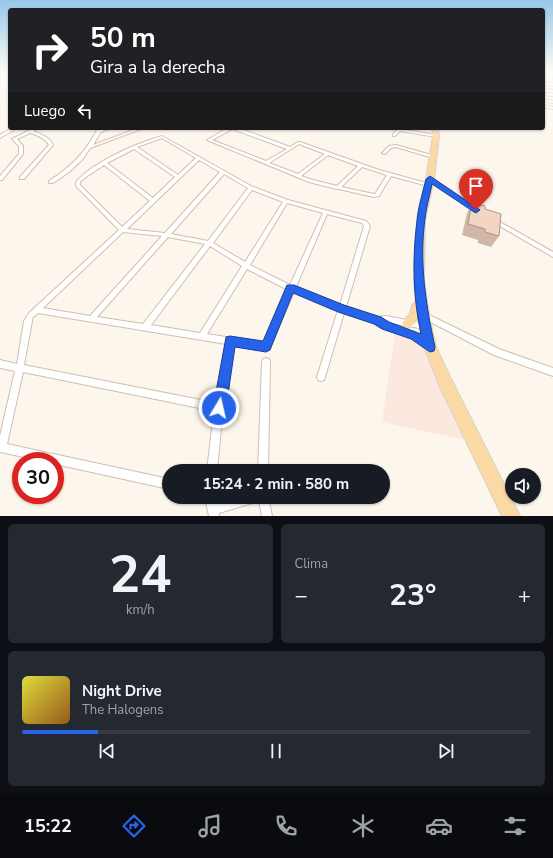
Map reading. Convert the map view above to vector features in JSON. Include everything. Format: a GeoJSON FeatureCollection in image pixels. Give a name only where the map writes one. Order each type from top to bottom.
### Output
{"type":"FeatureCollection","features":[{"type":"Feature","properties":{"kind":"main road"},"geometry":{"type":"LineString","coordinates":[[408,323],[417,313],[421,220],[429,182],[436,132]]}},
{"type":"Feature","properties":{"kind":"main road"},"geometry":{"type":"LineString","coordinates":[[419,281],[424,320],[430,347],[445,382],[511,516]]}},
{"type":"Feature","properties":{"kind":"street"},"geometry":{"type":"LineString","coordinates":[[0,137],[12,130]]}},
{"type":"Feature","properties":{"kind":"street"},"geometry":{"type":"LineString","coordinates":[[0,179],[21,154],[21,146],[14,139],[34,130]]}},
{"type":"Feature","properties":{"kind":"street"},"geometry":{"type":"LineString","coordinates":[[51,182],[72,168],[88,148],[99,130]]}},
{"type":"Feature","properties":{"kind":"street"},"geometry":{"type":"LineString","coordinates":[[88,148],[137,130]]}},
{"type":"Feature","properties":{"kind":"street"},"geometry":{"type":"LineString","coordinates":[[227,130],[209,140],[315,182],[376,196],[390,174]]}},
{"type":"Feature","properties":{"kind":"street"},"geometry":{"type":"LineString","coordinates":[[239,130],[288,148]]}},
{"type":"Feature","properties":{"kind":"street"},"geometry":{"type":"LineString","coordinates":[[394,135],[399,130],[436,132]]}},
{"type":"Feature","properties":{"kind":"street"},"geometry":{"type":"LineString","coordinates":[[22,178],[51,145],[50,142],[40,135],[31,132]]}},
{"type":"Feature","properties":{"kind":"street"},"geometry":{"type":"LineString","coordinates":[[320,377],[342,309],[366,226],[364,222],[325,213],[251,188],[162,137],[134,147],[105,163],[78,182],[78,185],[122,230],[166,235],[209,243],[247,266],[291,288],[342,309],[378,320],[386,326],[414,336],[430,347]]}},
{"type":"Feature","properties":{"kind":"street"},"geometry":{"type":"LineString","coordinates":[[266,163],[288,148],[299,143],[390,174],[429,182],[483,214]]}},
{"type":"Feature","properties":{"kind":"street"},"geometry":{"type":"LineString","coordinates":[[384,153],[390,147],[396,146],[433,156]]}},
{"type":"Feature","properties":{"kind":"street"},"geometry":{"type":"LineString","coordinates":[[134,147],[178,177]]}},
{"type":"Feature","properties":{"kind":"street"},"geometry":{"type":"LineString","coordinates":[[298,176],[328,153]]}},
{"type":"Feature","properties":{"kind":"street"},"geometry":{"type":"LineString","coordinates":[[162,482],[1,447],[20,368],[28,321],[36,310],[199,158]]}},
{"type":"Feature","properties":{"kind":"street"},"geometry":{"type":"LineString","coordinates":[[105,163],[153,201]]}},
{"type":"Feature","properties":{"kind":"street"},"geometry":{"type":"LineString","coordinates":[[338,188],[362,165]]}},
{"type":"Feature","properties":{"kind":"street"},"geometry":{"type":"LineString","coordinates":[[91,319],[223,172]]}},
{"type":"Feature","properties":{"kind":"street"},"geometry":{"type":"LineString","coordinates":[[145,327],[251,188]]}},
{"type":"Feature","properties":{"kind":"street"},"geometry":{"type":"LineString","coordinates":[[202,336],[247,266],[286,201]]}},
{"type":"Feature","properties":{"kind":"street"},"geometry":{"type":"LineString","coordinates":[[36,310],[266,347],[325,213]]}},
{"type":"Feature","properties":{"kind":"street"},"geometry":{"type":"LineString","coordinates":[[489,218],[553,255]]}},
{"type":"Feature","properties":{"kind":"street"},"geometry":{"type":"LineString","coordinates":[[378,320],[386,319],[408,323],[424,320],[496,352],[553,372]]}},
{"type":"Feature","properties":{"kind":"street"},"geometry":{"type":"LineString","coordinates":[[396,329],[397,321]]}},
{"type":"Feature","properties":{"kind":"street"},"geometry":{"type":"LineString","coordinates":[[213,464],[219,408],[230,341]]}},
{"type":"Feature","properties":{"kind":"street"},"geometry":{"type":"LineString","coordinates":[[263,464],[266,362]]}},
{"type":"Feature","properties":{"kind":"street"},"geometry":{"type":"LineString","coordinates":[[0,364],[219,408]]}},
{"type":"Feature","properties":{"kind":"street"},"geometry":{"type":"LineString","coordinates":[[213,513],[237,504]]}},
{"type":"Feature","properties":{"kind":"street"},"geometry":{"type":"LineString","coordinates":[[264,504],[267,516]]}},
{"type":"Feature","properties":{"kind":"shaded area"},"geometry":{"type":"Polygon","coordinates":[[[395,334],[425,344],[470,441],[382,422],[395,334]]]}},
{"type":"Feature","properties":{"kind":"building"},"geometry":{"type":"Polygon","coordinates":[[[472,203],[485,206],[485,209],[501,214],[499,236],[485,232],[485,229],[468,224],[472,203]]]}},
{"type":"Feature","properties":{"kind":"route"},"geometry":{"type":"LineString","coordinates":[[219,408],[230,341],[266,347],[291,288],[342,309],[378,320],[386,326],[414,336],[430,347],[422,315],[419,281],[421,220],[430,179],[476,210]]}}]}
